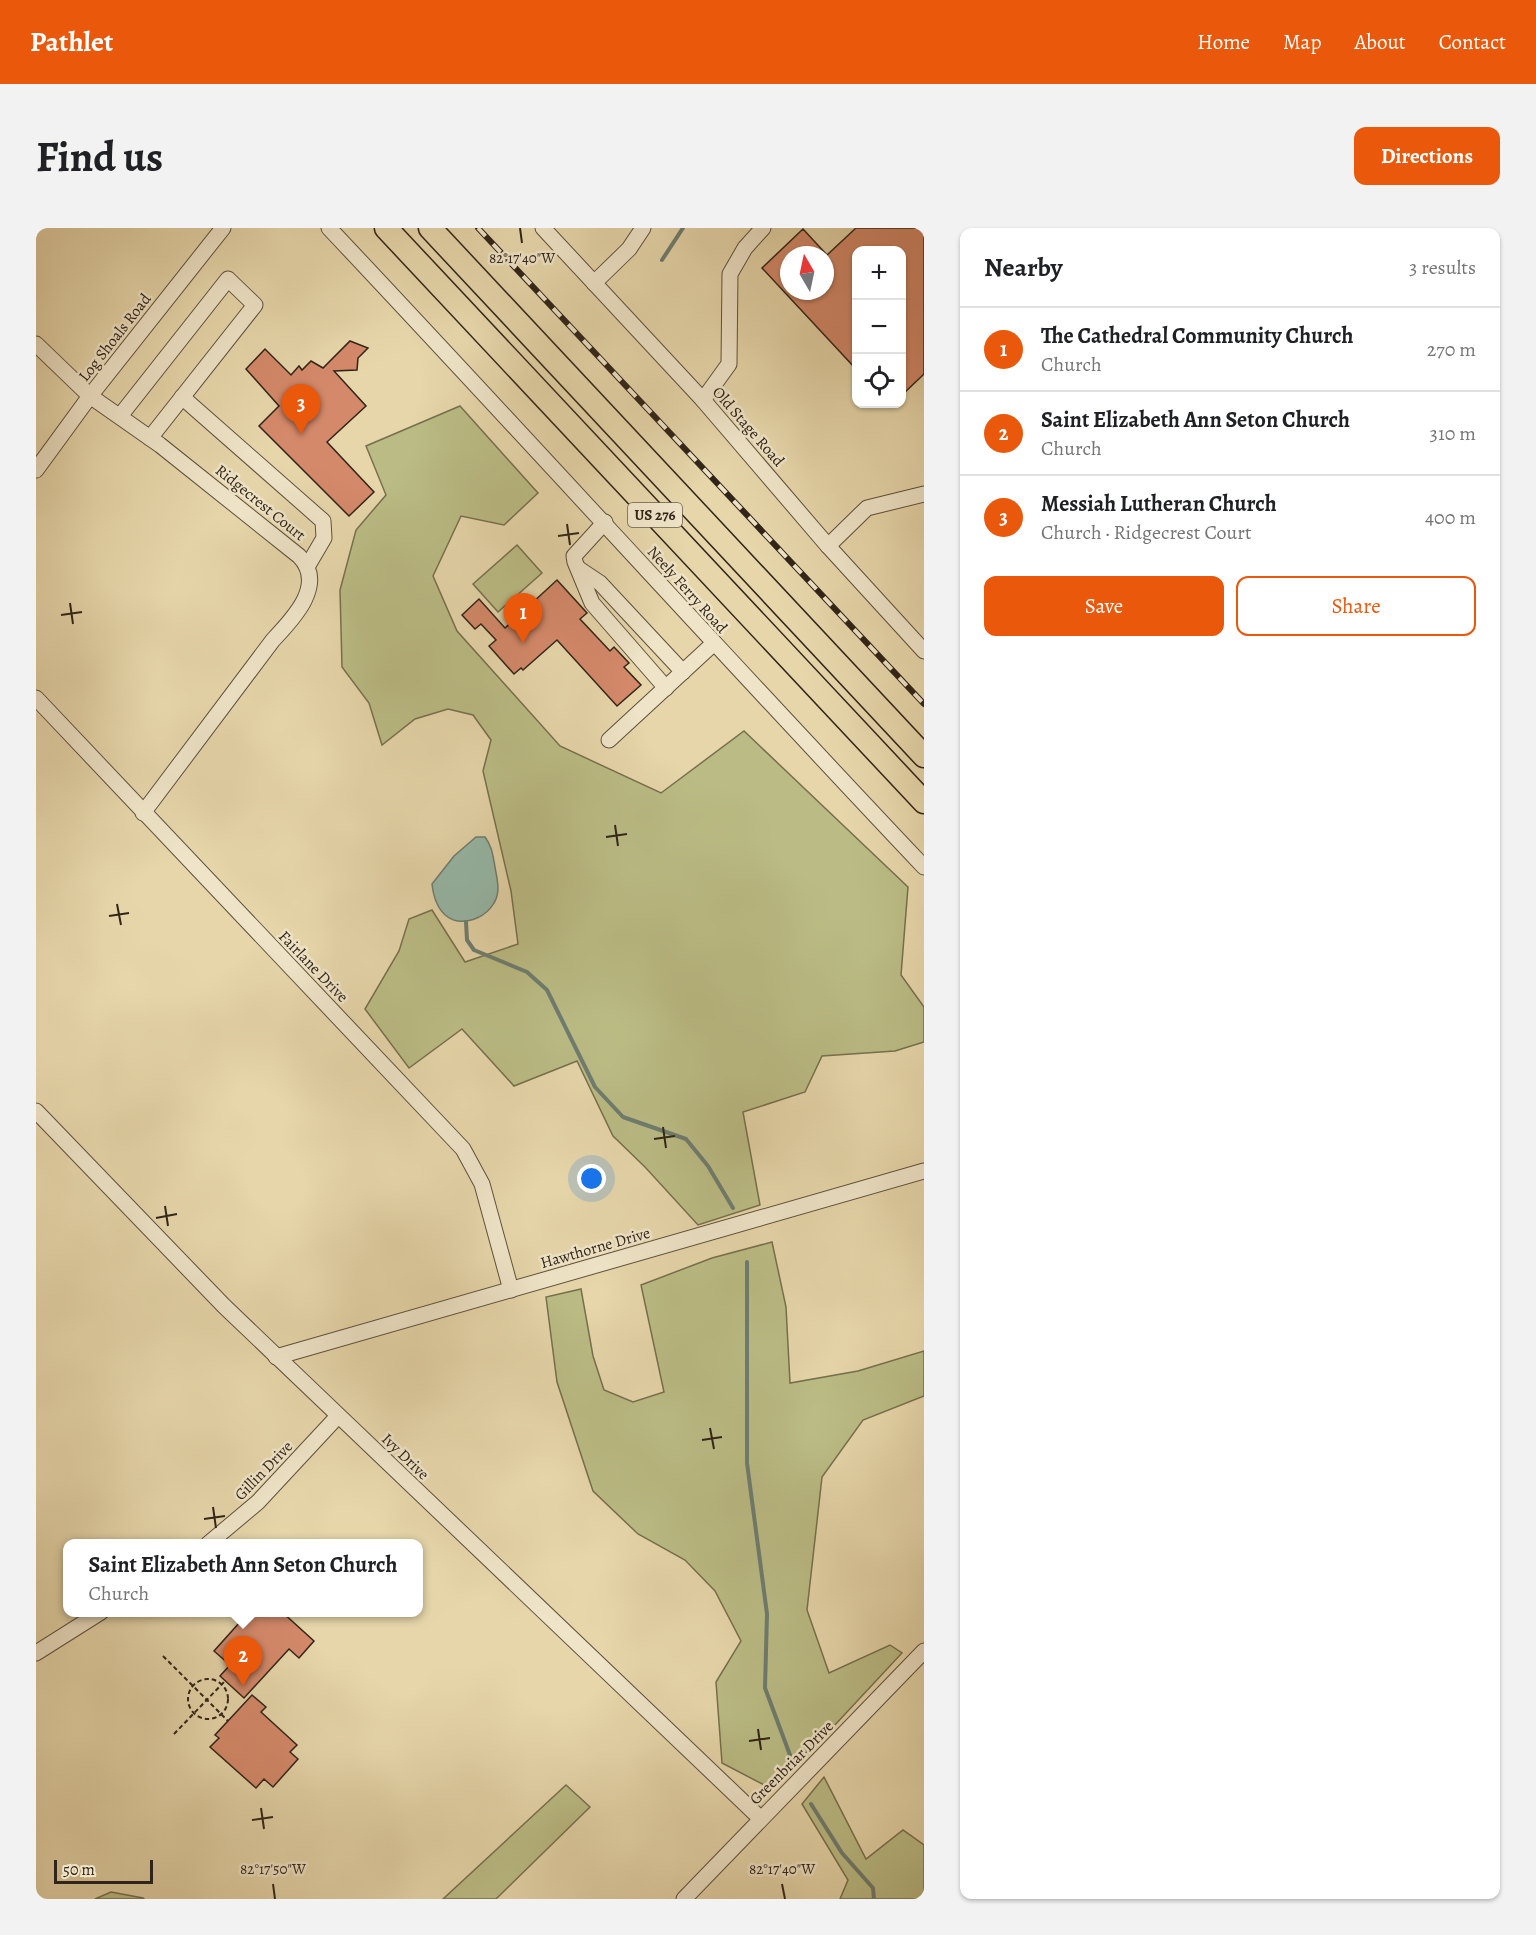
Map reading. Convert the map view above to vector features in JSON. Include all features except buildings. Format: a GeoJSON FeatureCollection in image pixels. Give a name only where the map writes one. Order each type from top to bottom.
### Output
{"type":"FeatureCollection","features":[{"type":"Feature","properties":{"kind":"highway","name":"US 276"},"geometry":{"type":"LineString","coordinates":[[386,228],[924,802]]}},
{"type":"Feature","properties":{"kind":"highway","name":"US 276"},"geometry":{"type":"LineString","coordinates":[[430,228],[924,756]]}},
{"type":"Feature","properties":{"kind":"street","name":"Log Shoals Road"},"geometry":{"type":"LineString","coordinates":[[36,470],[90,396],[223,228]]}},
{"type":"Feature","properties":{"kind":"street","name":"Neely Ferry Road"},"geometry":{"type":"LineString","coordinates":[[329,228],[605,522],[713,644],[924,867]]}},
{"type":"Feature","properties":{"kind":"street","name":"Old Stage Road"},"geometry":{"type":"LineString","coordinates":[[543,228],[703,400],[828,546],[924,651]]}},
{"type":"Feature","properties":{"kind":"street"},"geometry":{"type":"LineString","coordinates":[[703,400],[729,364],[730,274],[744,248],[763,228]]}},
{"type":"Feature","properties":{"kind":"street"},"geometry":{"type":"LineString","coordinates":[[594,283],[629,249],[638,230]]}},
{"type":"Feature","properties":{"kind":"street"},"geometry":{"type":"LineString","coordinates":[[120,416],[228,279],[255,305],[150,438]]}},
{"type":"Feature","properties":{"kind":"street","name":"Ridgecrest Court"},"geometry":{"type":"LineString","coordinates":[[36,344],[90,396],[229,498],[299,556],[307,567],[309,590],[291,621],[273,640],[143,813]]}},
{"type":"Feature","properties":{"kind":"street"},"geometry":{"type":"LineString","coordinates":[[182,397],[323,521],[324,538],[307,567]]}},
{"type":"Feature","properties":{"kind":"street"},"geometry":{"type":"LineString","coordinates":[[828,546],[867,508],[924,494]]}},
{"type":"Feature","properties":{"kind":"street"},"geometry":{"type":"LineString","coordinates":[[605,522],[574,556],[592,603],[661,693]]}},
{"type":"Feature","properties":{"kind":"street"},"geometry":{"type":"LineString","coordinates":[[579,569],[600,583],[683,672]]}},
{"type":"Feature","properties":{"kind":"street"},"geometry":{"type":"LineString","coordinates":[[609,740],[713,644]]}},
{"type":"Feature","properties":{"kind":"street","name":"Fairlane Drive"},"geometry":{"type":"LineString","coordinates":[[36,698],[463,1149],[482,1184],[511,1290]]}},
{"type":"Feature","properties":{"kind":"street","name":"Ivy Drive"},"geometry":{"type":"LineString","coordinates":[[36,1111],[276,1357],[760,1818]]}},
{"type":"Feature","properties":{"kind":"street","name":"Hawthorne Drive"},"geometry":{"type":"LineString","coordinates":[[276,1357],[924,1171]]}},
{"type":"Feature","properties":{"kind":"street","name":"Gillin Drive"},"geometry":{"type":"LineString","coordinates":[[214,1539],[258,1502],[338,1416]]}},
{"type":"Feature","properties":{"kind":"street"},"geometry":{"type":"LineString","coordinates":[[36,1653],[93,1617]]}},
{"type":"Feature","properties":{"kind":"street","name":"Greenbriar Drive"},"geometry":{"type":"LineString","coordinates":[[684,1899],[924,1651]]}},
{"type":"Feature","properties":{"kind":"path"},"geometry":{"type":"LineString","coordinates":[[163,1656],[228,1721]]}},
{"type":"Feature","properties":{"kind":"path"},"geometry":{"type":"LineString","coordinates":[[193,1684],[207,1679],[224,1682]]}},
{"type":"Feature","properties":{"kind":"path"},"geometry":{"type":"LineString","coordinates":[[193,1684],[188,1703],[194,1713],[206,1718],[221,1713],[227,1698],[224,1682]]}},
{"type":"Feature","properties":{"kind":"path"},"geometry":{"type":"LineString","coordinates":[[174,1734],[224,1682]]}},
{"type":"Feature","properties":{"kind":"green space"},"geometry":{"type":"Polygon","coordinates":[[[460,406],[538,493],[504,525],[461,516],[433,576],[457,631],[560,746],[661,793],[744,731],[908,887],[901,975],[924,1007],[924,1042],[895,1051],[822,1056],[805,1092],[743,1112],[760,1205],[698,1225],[613,1136],[577,1061],[514,1086],[462,1029],[409,1068],[365,1009],[399,951],[409,919],[432,910],[465,962],[518,944],[511,891],[483,771],[491,740],[473,715],[448,709],[415,719],[382,745],[369,703],[342,667],[340,590],[356,530],[386,495],[366,446],[460,406]]]}},
{"type":"Feature","properties":{"kind":"green space"},"geometry":{"type":"Polygon","coordinates":[[[517,545],[542,573],[498,612],[473,584],[517,545]]]}},
{"type":"Feature","properties":{"kind":"green space"},"geometry":{"type":"Polygon","coordinates":[[[772,1242],[786,1307],[790,1383],[858,1371],[924,1351],[924,1396],[863,1420],[822,1477],[807,1610],[829,1673],[890,1645],[902,1653],[820,1741],[766,1786],[722,1763],[716,1682],[741,1641],[715,1591],[685,1560],[638,1534],[593,1491],[557,1382],[546,1297],[581,1289],[593,1356],[604,1390],[633,1402],[664,1392],[641,1285],[712,1258],[772,1242]]]}},
{"type":"Feature","properties":{"kind":"green space"},"geometry":{"type":"Polygon","coordinates":[[[824,1777],[866,1859],[903,1830],[924,1845],[924,1899],[840,1899],[848,1880],[802,1804],[824,1777]]]}},
{"type":"Feature","properties":{"kind":"green space"},"geometry":{"type":"Polygon","coordinates":[[[566,1785],[590,1807],[496,1899],[443,1899],[566,1785]]]}},
{"type":"Feature","properties":{"kind":"green space"},"geometry":{"type":"Polygon","coordinates":[[[111,1892],[143,1898],[144,1899],[95,1899],[111,1892]]]}},
{"type":"Feature","properties":{"kind":"shaded area"},"geometry":{"type":"Polygon","coordinates":[[[476,837],[485,837],[491,848],[498,890],[492,906],[484,914],[467,921],[459,921],[440,910],[432,884],[454,856],[476,837]]]}},
{"type":"Feature","properties":{"kind":"waterway"},"geometry":{"type":"LineString","coordinates":[[662,260],[683,228]]}},
{"type":"Feature","properties":{"kind":"waterway"},"geometry":{"type":"LineString","coordinates":[[466,922],[467,940],[474,950],[527,972],[547,990],[595,1087],[623,1117],[686,1139],[708,1166],[733,1208]]}},
{"type":"Feature","properties":{"kind":"waterway"},"geometry":{"type":"LineString","coordinates":[[747,1262],[747,1463],[767,1614],[765,1688],[790,1755]]}},
{"type":"Feature","properties":{"kind":"waterway"},"geometry":{"type":"LineString","coordinates":[[811,1804],[842,1853],[873,1888],[874,1899]]}},
{"type":"Feature","properties":{"kind":"railway"},"geometry":{"type":"LineString","coordinates":[[478,228],[924,704]]}},
{"type":"Feature","properties":{"kind":"place","name":"Messiah Lutheran Church"},"geometry":{"type":"Point","coordinates":[301,434]}},
{"type":"Feature","properties":{"kind":"place","name":"The Cathedral Community Church"},"geometry":{"type":"Point","coordinates":[523,643]}},
{"type":"Feature","properties":{"kind":"place","name":"Saint Elizabeth Ann Seton Church"},"geometry":{"type":"Point","coordinates":[243,1686]}}]}
